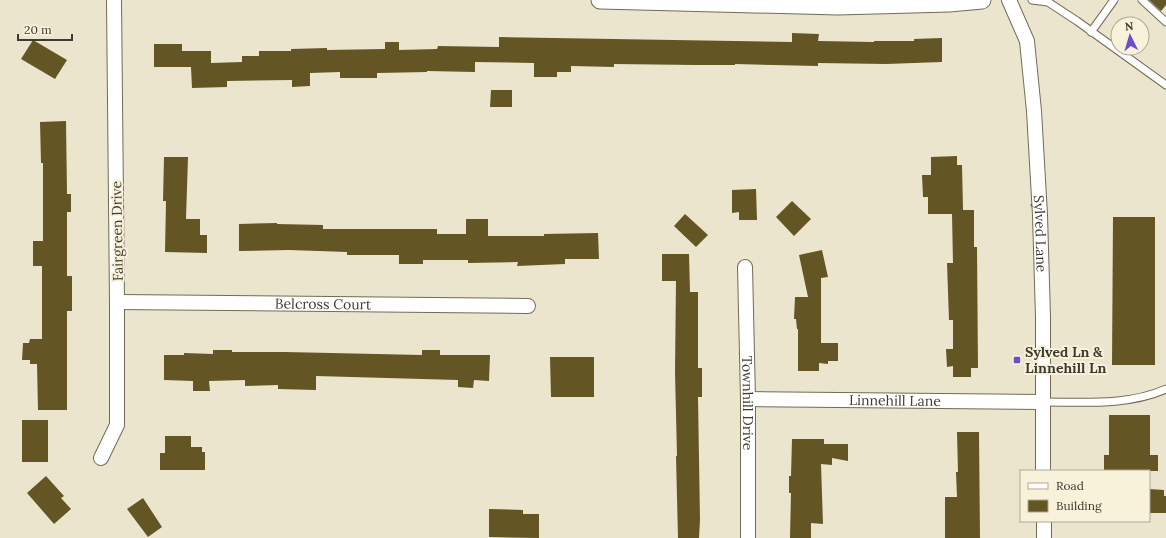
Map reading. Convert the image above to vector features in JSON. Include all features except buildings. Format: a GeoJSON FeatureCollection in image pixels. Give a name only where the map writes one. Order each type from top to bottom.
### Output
{"type":"FeatureCollection","features":[{"type":"Feature","properties":{"kind":"street","name":"Fairgreen Drive"},"geometry":{"type":"LineString","coordinates":[[101,458],[117,426],[114,0]]}},
{"type":"Feature","properties":{"kind":"street"},"geometry":{"type":"LineString","coordinates":[[600,0],[737,2],[838,6],[949,3],[982,0]]}},
{"type":"Feature","properties":{"kind":"street","name":"Sylved Lane"},"geometry":{"type":"LineString","coordinates":[[1009,0],[1027,41],[1034,111],[1040,215],[1043,317],[1043,470]]}},
{"type":"Feature","properties":{"kind":"street","name":"Townhill Drive"},"geometry":{"type":"LineString","coordinates":[[745,267],[748,399],[748,538]]}},
{"type":"Feature","properties":{"kind":"street","name":"Belcross Court"},"geometry":{"type":"LineString","coordinates":[[117,302],[528,306]]}},
{"type":"Feature","properties":{"kind":"street","name":"Linnehill Lane"},"geometry":{"type":"LineString","coordinates":[[748,399],[1043,402]]}},
{"type":"Feature","properties":{"kind":"street"},"geometry":{"type":"LineString","coordinates":[[1044,522],[1044,538]]}},
{"type":"Feature","properties":{"kind":"lane"},"geometry":{"type":"LineString","coordinates":[[1032,0],[1048,2],[1166,85]]}},
{"type":"Feature","properties":{"kind":"lane"},"geometry":{"type":"LineString","coordinates":[[1091,32],[1114,0]]}},
{"type":"Feature","properties":{"kind":"lane"},"geometry":{"type":"LineString","coordinates":[[1142,0],[1166,22]]}},
{"type":"Feature","properties":{"kind":"lane"},"geometry":{"type":"LineString","coordinates":[[1043,402],[1119,401],[1156,394],[1166,389]]}},
{"type":"Feature","properties":{"kind":"place","name":"Sylved Ln & Linnehill Ln"},"geometry":{"type":"Point","coordinates":[1017,360]}}]}
